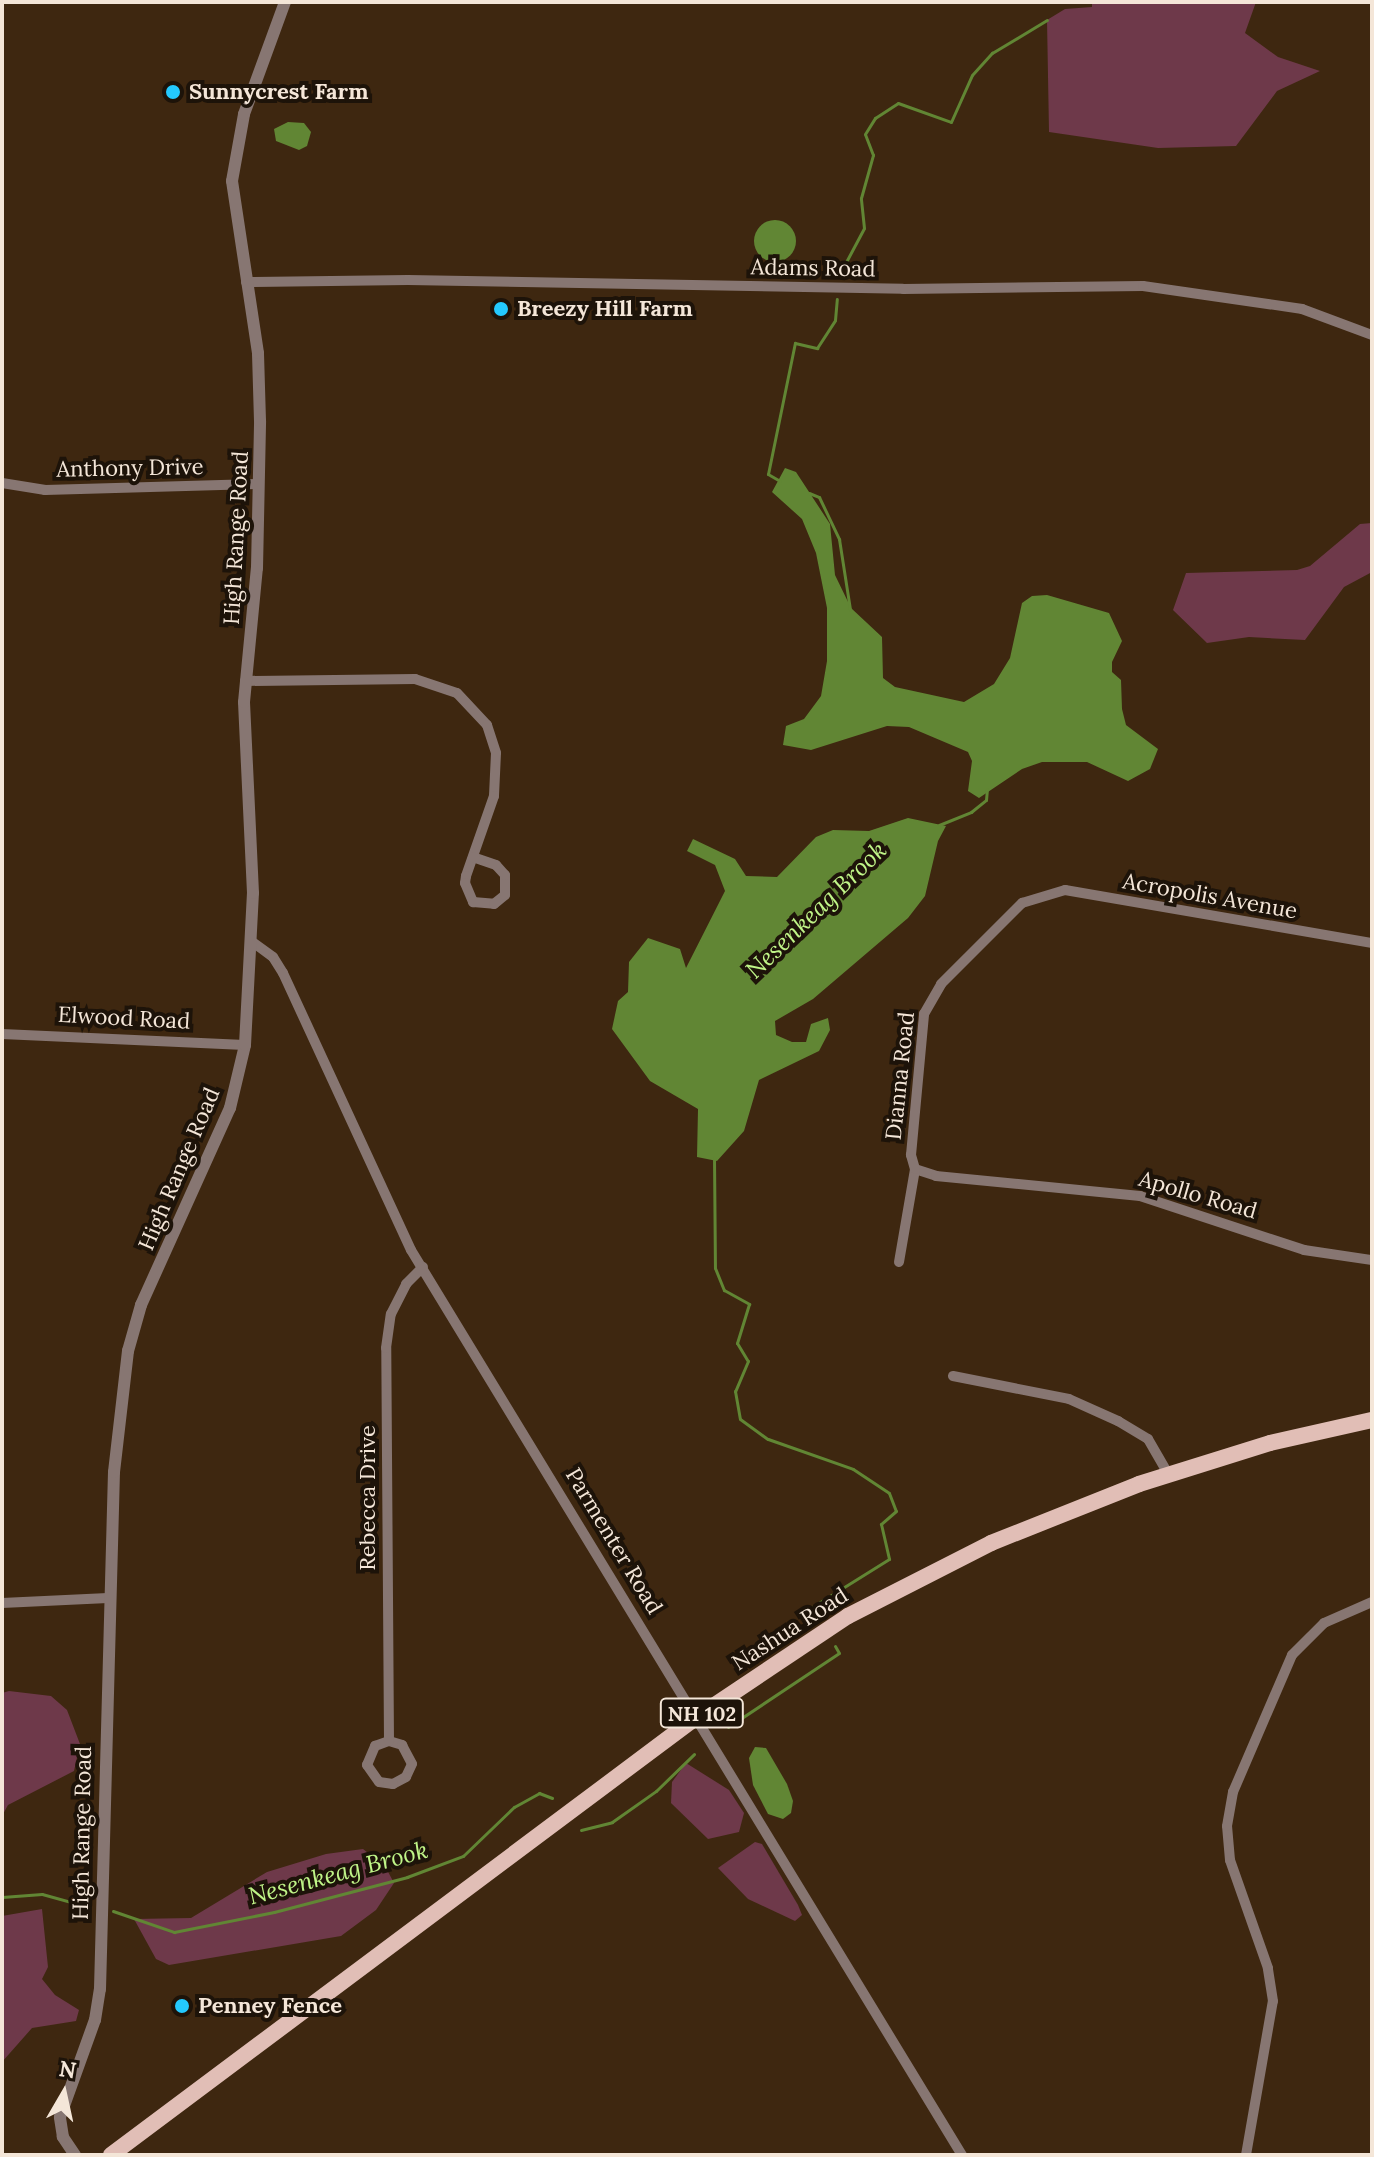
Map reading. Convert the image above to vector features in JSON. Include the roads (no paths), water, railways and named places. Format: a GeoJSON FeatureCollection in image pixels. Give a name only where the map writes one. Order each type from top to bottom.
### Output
{"type":"FeatureCollection","features":[{"type":"Feature","properties":{"kind":"main road","name":"Nashua Road"},"geometry":{"type":"LineString","coordinates":[[111,2155],[694,1719],[800,1645],[917,1579],[1032,1525],[1168,1473],[1372,1420]]}},
{"type":"Feature","properties":{"kind":"street","name":"High Range Road"},"geometry":{"type":"LineString","coordinates":[[75,2155],[63,2137],[60,2117],[98,2002],[108,1598],[114,1472],[129,1346],[141,1305],[230,1108],[245,1045],[251,941],[245,681],[256,591],[258,353],[233,203],[234,158],[248,103],[285,2]]}},
{"type":"Feature","properties":{"kind":"street","name":"Adams Road"},"geometry":{"type":"LineString","coordinates":[[246,282],[408,280],[903,289],[1143,286],[1302,309],[1372,335]]}},
{"type":"Feature","properties":{"kind":"street","name":"Anthony Drive"},"geometry":{"type":"LineString","coordinates":[[2,483],[45,490],[259,484]]}},
{"type":"Feature","properties":{"kind":"street"},"geometry":{"type":"LineString","coordinates":[[245,681],[415,679],[444,686],[468,702],[487,725],[498,767],[473,857],[465,890],[473,902],[494,904],[507,888],[505,875],[496,865],[473,857]]}},
{"type":"Feature","properties":{"kind":"street","name":"Acropolis Avenue"},"geometry":{"type":"LineString","coordinates":[[1042,893],[1065,890],[1372,943]]}},
{"type":"Feature","properties":{"kind":"street","name":"Dianna Road"},"geometry":{"type":"LineString","coordinates":[[899,1262],[915,1169],[911,1155],[928,1004],[941,984],[1014,910],[1042,893]]}},
{"type":"Feature","properties":{"kind":"street","name":"Parmenter Road"},"geometry":{"type":"LineString","coordinates":[[251,941],[278,964],[385,1200],[423,1267],[694,1719],[962,2155]]}},
{"type":"Feature","properties":{"kind":"street","name":"Elwood Road"},"geometry":{"type":"LineString","coordinates":[[2,1034],[245,1045]]}},
{"type":"Feature","properties":{"kind":"street","name":"Apollo Road"},"geometry":{"type":"LineString","coordinates":[[915,1169],[936,1176],[1140,1196],[1304,1250],[1372,1260]]}},
{"type":"Feature","properties":{"kind":"street","name":"Rebecca Drive"},"geometry":{"type":"LineString","coordinates":[[389,1741],[386,1348],[391,1314],[406,1284],[423,1267]]}},
{"type":"Feature","properties":{"kind":"street"},"geometry":{"type":"LineString","coordinates":[[953,1376],[1069,1399],[1106,1415],[1148,1439],[1168,1473]]}},
{"type":"Feature","properties":{"kind":"street"},"geometry":{"type":"LineString","coordinates":[[2,1603],[108,1598]]}},
{"type":"Feature","properties":{"kind":"street"},"geometry":{"type":"LineString","coordinates":[[1246,2155],[1273,2001],[1268,1968],[1230,1860],[1227,1826],[1233,1792],[1292,1655],[1324,1623],[1372,1602]]}},
{"type":"Feature","properties":{"kind":"street"},"geometry":{"type":"LineString","coordinates":[[389,1741],[402,1745],[412,1764],[400,1782],[386,1784],[373,1778],[368,1758],[375,1746],[389,1741]]}},
{"type":"Feature","properties":{"kind":"water"},"geometry":{"type":"Polygon","coordinates":[[[288,122],[304,123],[311,132],[307,146],[299,150],[276,141],[274,129],[288,122]]]}},
{"type":"Feature","properties":{"kind":"water"},"geometry":{"type":"Polygon","coordinates":[[[775,220],[790,226],[796,241],[790,256],[775,262],[760,256],[754,241],[760,226],[775,220]]]}},
{"type":"Feature","properties":{"kind":"water"},"geometry":{"type":"Polygon","coordinates":[[[785,468],[796,472],[830,524],[835,575],[851,608],[882,637],[883,678],[895,687],[964,702],[994,684],[1010,658],[1022,603],[1032,596],[1047,595],[1109,613],[1122,641],[1112,662],[1112,672],[1121,680],[1126,725],[1158,749],[1150,769],[1128,781],[1087,762],[1042,762],[1022,769],[979,798],[968,791],[972,761],[968,752],[909,727],[887,726],[811,750],[783,745],[786,726],[804,719],[821,696],[827,661],[827,608],[816,553],[802,519],[772,492],[785,468]]]}},
{"type":"Feature","properties":{"kind":"water"},"geometry":{"type":"Polygon","coordinates":[[[908,818],[946,826],[938,841],[925,896],[908,918],[813,999],[775,1021],[776,1035],[792,1042],[806,1042],[811,1024],[828,1018],[830,1030],[819,1051],[759,1080],[744,1131],[717,1161],[697,1157],[698,1109],[650,1081],[612,1029],[618,1001],[628,992],[629,962],[648,938],[680,949],[686,968],[725,891],[715,865],[687,851],[693,839],[735,859],[746,876],[777,877],[816,837],[833,830],[869,831],[908,818]]]}},
{"type":"Feature","properties":{"kind":"water"},"geometry":{"type":"Polygon","coordinates":[[[755,1747],[766,1748],[787,1784],[793,1801],[791,1813],[783,1819],[768,1814],[753,1785],[749,1758],[755,1747]]]}},
{"type":"Feature","properties":{"kind":"waterway","name":"Nesenkeag Brook"},"geometry":{"type":"LineString","coordinates":[[838,277],[864,228],[861,198],[873,155],[865,134],[875,118],[898,103],[951,122],[972,75],[992,53],[1047,20]]}},
{"type":"Feature","properties":{"kind":"waterway","name":"Nesenkeag Brook"},"geometry":{"type":"LineString","coordinates":[[780,481],[768,474],[795,343],[817,348],[835,320],[837,299]]}},
{"type":"Feature","properties":{"kind":"waterway","name":"Nesenkeag Brook"},"geometry":{"type":"LineString","coordinates":[[809,493],[819,497],[839,539],[850,609]]}},
{"type":"Feature","properties":{"kind":"waterway","name":"Nesenkeag Brook"},"geometry":{"type":"LineString","coordinates":[[939,825],[971,812],[986,800],[987,789]]}},
{"type":"Feature","properties":{"kind":"waterway","name":"Nesenkeag Brook"},"geometry":{"type":"LineString","coordinates":[[714,1157],[715,1268],[724,1290],[749,1304],[737,1343],[748,1361],[735,1391],[740,1419],[768,1439],[853,1469],[889,1493],[896,1511],[881,1524],[889,1559],[809,1609]]}},
{"type":"Feature","properties":{"kind":"waterway","name":"Nesenkeag Brook"},"geometry":{"type":"LineString","coordinates":[[728,1727],[839,1653],[835,1646]]}},
{"type":"Feature","properties":{"kind":"waterway","name":"Nesenkeag Brook"},"geometry":{"type":"LineString","coordinates":[[581,1830],[612,1822],[656,1791],[694,1754]]}},
{"type":"Feature","properties":{"kind":"waterway","name":"Nesenkeag Brook"},"geometry":{"type":"LineString","coordinates":[[113,1911],[174,1932],[274,1912],[407,1877],[463,1856],[514,1807],[539,1793],[552,1798]]}},
{"type":"Feature","properties":{"kind":"waterway","name":"Nesenkeag Brook"},"geometry":{"type":"LineString","coordinates":[[2,1897],[42,1894],[89,1907]]}},
{"type":"Feature","properties":{"kind":"place","name":"Sunnycrest Farm"},"geometry":{"type":"Point","coordinates":[173,92]}},
{"type":"Feature","properties":{"kind":"place","name":"Breezy Hill Farm"},"geometry":{"type":"Point","coordinates":[501,309]}},
{"type":"Feature","properties":{"kind":"place","name":"Penney Fence"},"geometry":{"type":"Point","coordinates":[182,2006]}}]}
